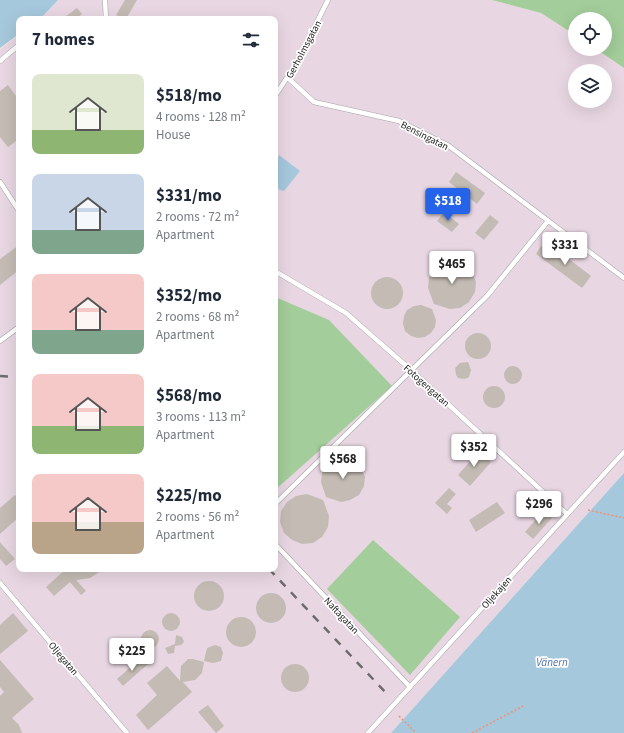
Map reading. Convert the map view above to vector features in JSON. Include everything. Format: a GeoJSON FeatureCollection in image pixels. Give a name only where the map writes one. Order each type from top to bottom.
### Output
{"type":"FeatureCollection","features":[{"type":"Feature","properties":{"kind":"lane"},"geometry":{"type":"LineString","coordinates":[[105,0],[106,16]]}},
{"type":"Feature","properties":{"kind":"lane","name":"Gerholmsgatan"},"geometry":{"type":"LineString","coordinates":[[278,92],[288,78],[328,0]]}},
{"type":"Feature","properties":{"kind":"lane"},"geometry":{"type":"LineString","coordinates":[[0,61],[16,48]]}},
{"type":"Feature","properties":{"kind":"lane","name":"Bensingatan"},"geometry":{"type":"LineString","coordinates":[[288,78],[314,102],[399,121],[449,146],[624,278]]}},
{"type":"Feature","properties":{"kind":"lane"},"geometry":{"type":"LineString","coordinates":[[0,182],[16,206]]}},
{"type":"Feature","properties":{"kind":"lane"},"geometry":{"type":"LineString","coordinates":[[278,501],[487,296],[548,221]]}},
{"type":"Feature","properties":{"kind":"lane","name":"Fotogengatan"},"geometry":{"type":"LineString","coordinates":[[278,273],[346,313],[411,370],[568,514]]}},
{"type":"Feature","properties":{"kind":"lane"},"geometry":{"type":"LineString","coordinates":[[0,341],[16,329]]}},
{"type":"Feature","properties":{"kind":"lane","name":"Oljekajen"},"geometry":{"type":"LineString","coordinates":[[368,733],[624,452]]}},
{"type":"Feature","properties":{"kind":"lane","name":"Naftagatan"},"geometry":{"type":"LineString","coordinates":[[278,547],[410,687]]}},
{"type":"Feature","properties":{"kind":"lane","name":"Oljegatan"},"geometry":{"type":"LineString","coordinates":[[0,583],[127,733]]}},
{"type":"Feature","properties":{"kind":"path"},"geometry":{"type":"LineString","coordinates":[[588,510],[624,518]]}},
{"type":"Feature","properties":{"kind":"path"},"geometry":{"type":"LineString","coordinates":[[472,733],[525,705]]}},
{"type":"Feature","properties":{"kind":"path"},"geometry":{"type":"LineString","coordinates":[[398,716],[416,733]]}},
{"type":"Feature","properties":{"kind":"shaded area"},"geometry":{"type":"Polygon","coordinates":[[[58,0],[492,0],[541,13],[568,30],[568,56],[606,56],[624,68],[624,473],[391,733],[0,733],[0,49],[16,37],[16,572],[278,572],[278,16],[43,16],[58,0]]]}},
{"type":"Feature","properties":{"kind":"green space"},"geometry":{"type":"Polygon","coordinates":[[[492,0],[624,0],[624,68],[606,56],[612,56],[612,12],[568,12],[568,30],[541,13],[492,0]]]}},
{"type":"Feature","properties":{"kind":"green space"},"geometry":{"type":"Polygon","coordinates":[[[278,298],[329,320],[392,386],[278,487],[278,298]]]}},
{"type":"Feature","properties":{"kind":"green space"},"geometry":{"type":"Polygon","coordinates":[[[373,540],[460,617],[410,675],[327,589],[373,540]]]}},
{"type":"Feature","properties":{"kind":"water"},"geometry":{"type":"Polygon","coordinates":[[[0,0],[58,0],[43,16],[16,16],[16,36],[0,48],[0,0]]]}},
{"type":"Feature","properties":{"kind":"water"},"geometry":{"type":"Polygon","coordinates":[[[279,155],[300,171],[284,191],[278,189],[279,155]]]}},
{"type":"Feature","properties":{"kind":"water","name":"Vänern"},"geometry":{"type":"Polygon","coordinates":[[[624,473],[624,733],[391,733],[624,473]]]}},
{"type":"Feature","properties":{"kind":"building"},"geometry":{"type":"Polygon","coordinates":[[[125,0],[137,0],[128,16],[116,15],[125,0]]]}},
{"type":"Feature","properties":{"kind":"building"},"geometry":{"type":"Polygon","coordinates":[[[77,8],[82,14],[80,16],[66,16],[77,8]]]}},
{"type":"Feature","properties":{"kind":"building"},"geometry":{"type":"Polygon","coordinates":[[[8,85],[16,96],[16,141],[8,147],[0,137],[0,91],[8,85]]]}},
{"type":"Feature","properties":{"kind":"building"},"geometry":{"type":"Polygon","coordinates":[[[456,172],[485,193],[477,204],[449,182],[456,172]]]}},
{"type":"Feature","properties":{"kind":"building"},"geometry":{"type":"Polygon","coordinates":[[[444,212],[459,224],[452,232],[437,221],[444,212]]]}},
{"type":"Feature","properties":{"kind":"building"},"geometry":{"type":"Polygon","coordinates":[[[490,215],[499,222],[484,240],[475,233],[490,215]]]}},
{"type":"Feature","properties":{"kind":"building"},"geometry":{"type":"Polygon","coordinates":[[[541,246],[553,254],[556,249],[591,276],[582,288],[536,254],[541,246]]]}},
{"type":"Feature","properties":{"kind":"building"},"geometry":{"type":"Polygon","coordinates":[[[16,247],[16,272],[0,285],[0,259],[16,247]]]}},
{"type":"Feature","properties":{"kind":"building"},"geometry":{"type":"Polygon","coordinates":[[[454,261],[465,264],[472,272],[476,282],[475,292],[469,302],[460,308],[450,309],[434,304],[428,288],[429,277],[435,268],[444,262],[454,261]]]}},
{"type":"Feature","properties":{"kind":"building"},"geometry":{"type":"Polygon","coordinates":[[[384,277],[390,277],[399,281],[403,293],[399,305],[390,309],[384,309],[375,305],[371,296],[371,290],[375,281],[384,277]]]}},
{"type":"Feature","properties":{"kind":"building"},"geometry":{"type":"Polygon","coordinates":[[[421,305],[432,309],[436,320],[435,327],[431,333],[425,337],[418,338],[411,336],[405,331],[403,324],[404,316],[407,310],[414,306],[421,305]]]}},
{"type":"Feature","properties":{"kind":"building"},"geometry":{"type":"Polygon","coordinates":[[[478,333],[487,337],[491,346],[487,355],[478,359],[469,355],[465,346],[469,337],[478,333]]]}},
{"type":"Feature","properties":{"kind":"building"},"geometry":{"type":"Polygon","coordinates":[[[468,362],[471,370],[469,377],[465,379],[458,378],[455,368],[460,363],[468,362]]]}},
{"type":"Feature","properties":{"kind":"building"},"geometry":{"type":"Polygon","coordinates":[[[509,366],[517,366],[522,371],[520,382],[517,384],[509,384],[504,379],[504,371],[509,366]]]}},
{"type":"Feature","properties":{"kind":"building"},"geometry":{"type":"Polygon","coordinates":[[[490,386],[498,386],[505,393],[505,401],[498,408],[490,408],[483,401],[483,393],[490,386]]]}},
{"type":"Feature","properties":{"kind":"building"},"geometry":{"type":"Polygon","coordinates":[[[479,451],[491,462],[470,486],[458,475],[479,451]]]}},
{"type":"Feature","properties":{"kind":"building"},"geometry":{"type":"Polygon","coordinates":[[[345,457],[354,460],[361,467],[365,477],[364,486],[359,495],[350,500],[341,502],[326,497],[321,482],[322,472],[327,464],[335,458],[345,457]]]}},
{"type":"Feature","properties":{"kind":"building"},"geometry":{"type":"Polygon","coordinates":[[[449,488],[456,494],[447,504],[452,508],[447,514],[435,503],[449,488]]]}},
{"type":"Feature","properties":{"kind":"building"},"geometry":{"type":"Polygon","coordinates":[[[307,494],[323,500],[329,516],[328,527],[322,537],[313,543],[302,544],[292,540],[284,533],[280,522],[281,511],[287,502],[296,496],[307,494]]]}},
{"type":"Feature","properties":{"kind":"building"},"geometry":{"type":"Polygon","coordinates":[[[15,495],[16,496],[16,520],[0,534],[0,508],[15,495]]]}},
{"type":"Feature","properties":{"kind":"building"},"geometry":{"type":"Polygon","coordinates":[[[497,502],[505,513],[476,532],[469,520],[497,502]]]}},
{"type":"Feature","properties":{"kind":"building"},"geometry":{"type":"Polygon","coordinates":[[[544,510],[552,518],[533,539],[525,532],[544,510]]]}},
{"type":"Feature","properties":{"kind":"building"},"geometry":{"type":"Polygon","coordinates":[[[0,542],[15,559],[6,566],[0,559],[0,542]]]}},
{"type":"Feature","properties":{"kind":"building"},"geometry":{"type":"Polygon","coordinates":[[[63,572],[99,572],[90,578],[76,580],[86,591],[81,595],[70,582],[54,596],[46,587],[63,572]]]}},
{"type":"Feature","properties":{"kind":"building"},"geometry":{"type":"Polygon","coordinates":[[[209,581],[219,586],[224,596],[219,606],[209,611],[199,606],[194,596],[199,586],[209,581]]]}},
{"type":"Feature","properties":{"kind":"building"},"geometry":{"type":"Polygon","coordinates":[[[271,593],[282,597],[286,608],[282,619],[271,623],[260,619],[256,608],[260,597],[271,593]]]}},
{"type":"Feature","properties":{"kind":"building"},"geometry":{"type":"Polygon","coordinates":[[[13,613],[28,631],[0,654],[0,625],[13,613]]]}},
{"type":"Feature","properties":{"kind":"building"},"geometry":{"type":"Polygon","coordinates":[[[171,613],[177,616],[180,622],[177,628],[171,631],[165,628],[162,622],[165,616],[171,613]]]}},
{"type":"Feature","properties":{"kind":"building"},"geometry":{"type":"Polygon","coordinates":[[[241,617],[247,618],[255,626],[255,638],[247,646],[241,647],[235,646],[227,638],[226,632],[227,626],[235,618],[241,617]]]}},
{"type":"Feature","properties":{"kind":"building"},"geometry":{"type":"Polygon","coordinates":[[[146,630],[154,630],[159,635],[157,646],[154,648],[146,648],[141,643],[141,635],[146,630]]]}},
{"type":"Feature","properties":{"kind":"building"},"geometry":{"type":"Polygon","coordinates":[[[176,635],[182,637],[184,642],[181,645],[175,646],[174,653],[168,654],[165,648],[175,644],[176,635]]]}},
{"type":"Feature","properties":{"kind":"building"},"geometry":{"type":"Polygon","coordinates":[[[215,645],[221,647],[223,653],[221,661],[213,663],[204,661],[207,648],[215,645]]]}},
{"type":"Feature","properties":{"kind":"building"},"geometry":{"type":"Polygon","coordinates":[[[142,657],[148,664],[123,686],[117,679],[142,657]]]}},
{"type":"Feature","properties":{"kind":"building"},"geometry":{"type":"Polygon","coordinates":[[[188,659],[204,662],[202,673],[195,680],[183,682],[192,692],[148,730],[136,715],[157,695],[147,683],[167,666],[180,681],[181,666],[188,659]]]}},
{"type":"Feature","properties":{"kind":"building"},"geometry":{"type":"Polygon","coordinates":[[[0,660],[34,699],[12,718],[19,725],[22,733],[0,733],[0,696],[4,692],[0,687],[0,660]]]}},
{"type":"Feature","properties":{"kind":"building"},"geometry":{"type":"Polygon","coordinates":[[[295,664],[305,668],[309,678],[305,688],[295,692],[285,688],[281,678],[285,668],[295,664]]]}},
{"type":"Feature","properties":{"kind":"building"},"geometry":{"type":"Polygon","coordinates":[[[208,705],[224,726],[216,733],[198,712],[208,705]]]}},
{"type":"Feature","properties":{"kind":"railway"},"geometry":{"type":"LineString","coordinates":[[0,376],[16,377]]}},
{"type":"Feature","properties":{"kind":"railway"},"geometry":{"type":"LineString","coordinates":[[272,572],[388,695]]}}]}
